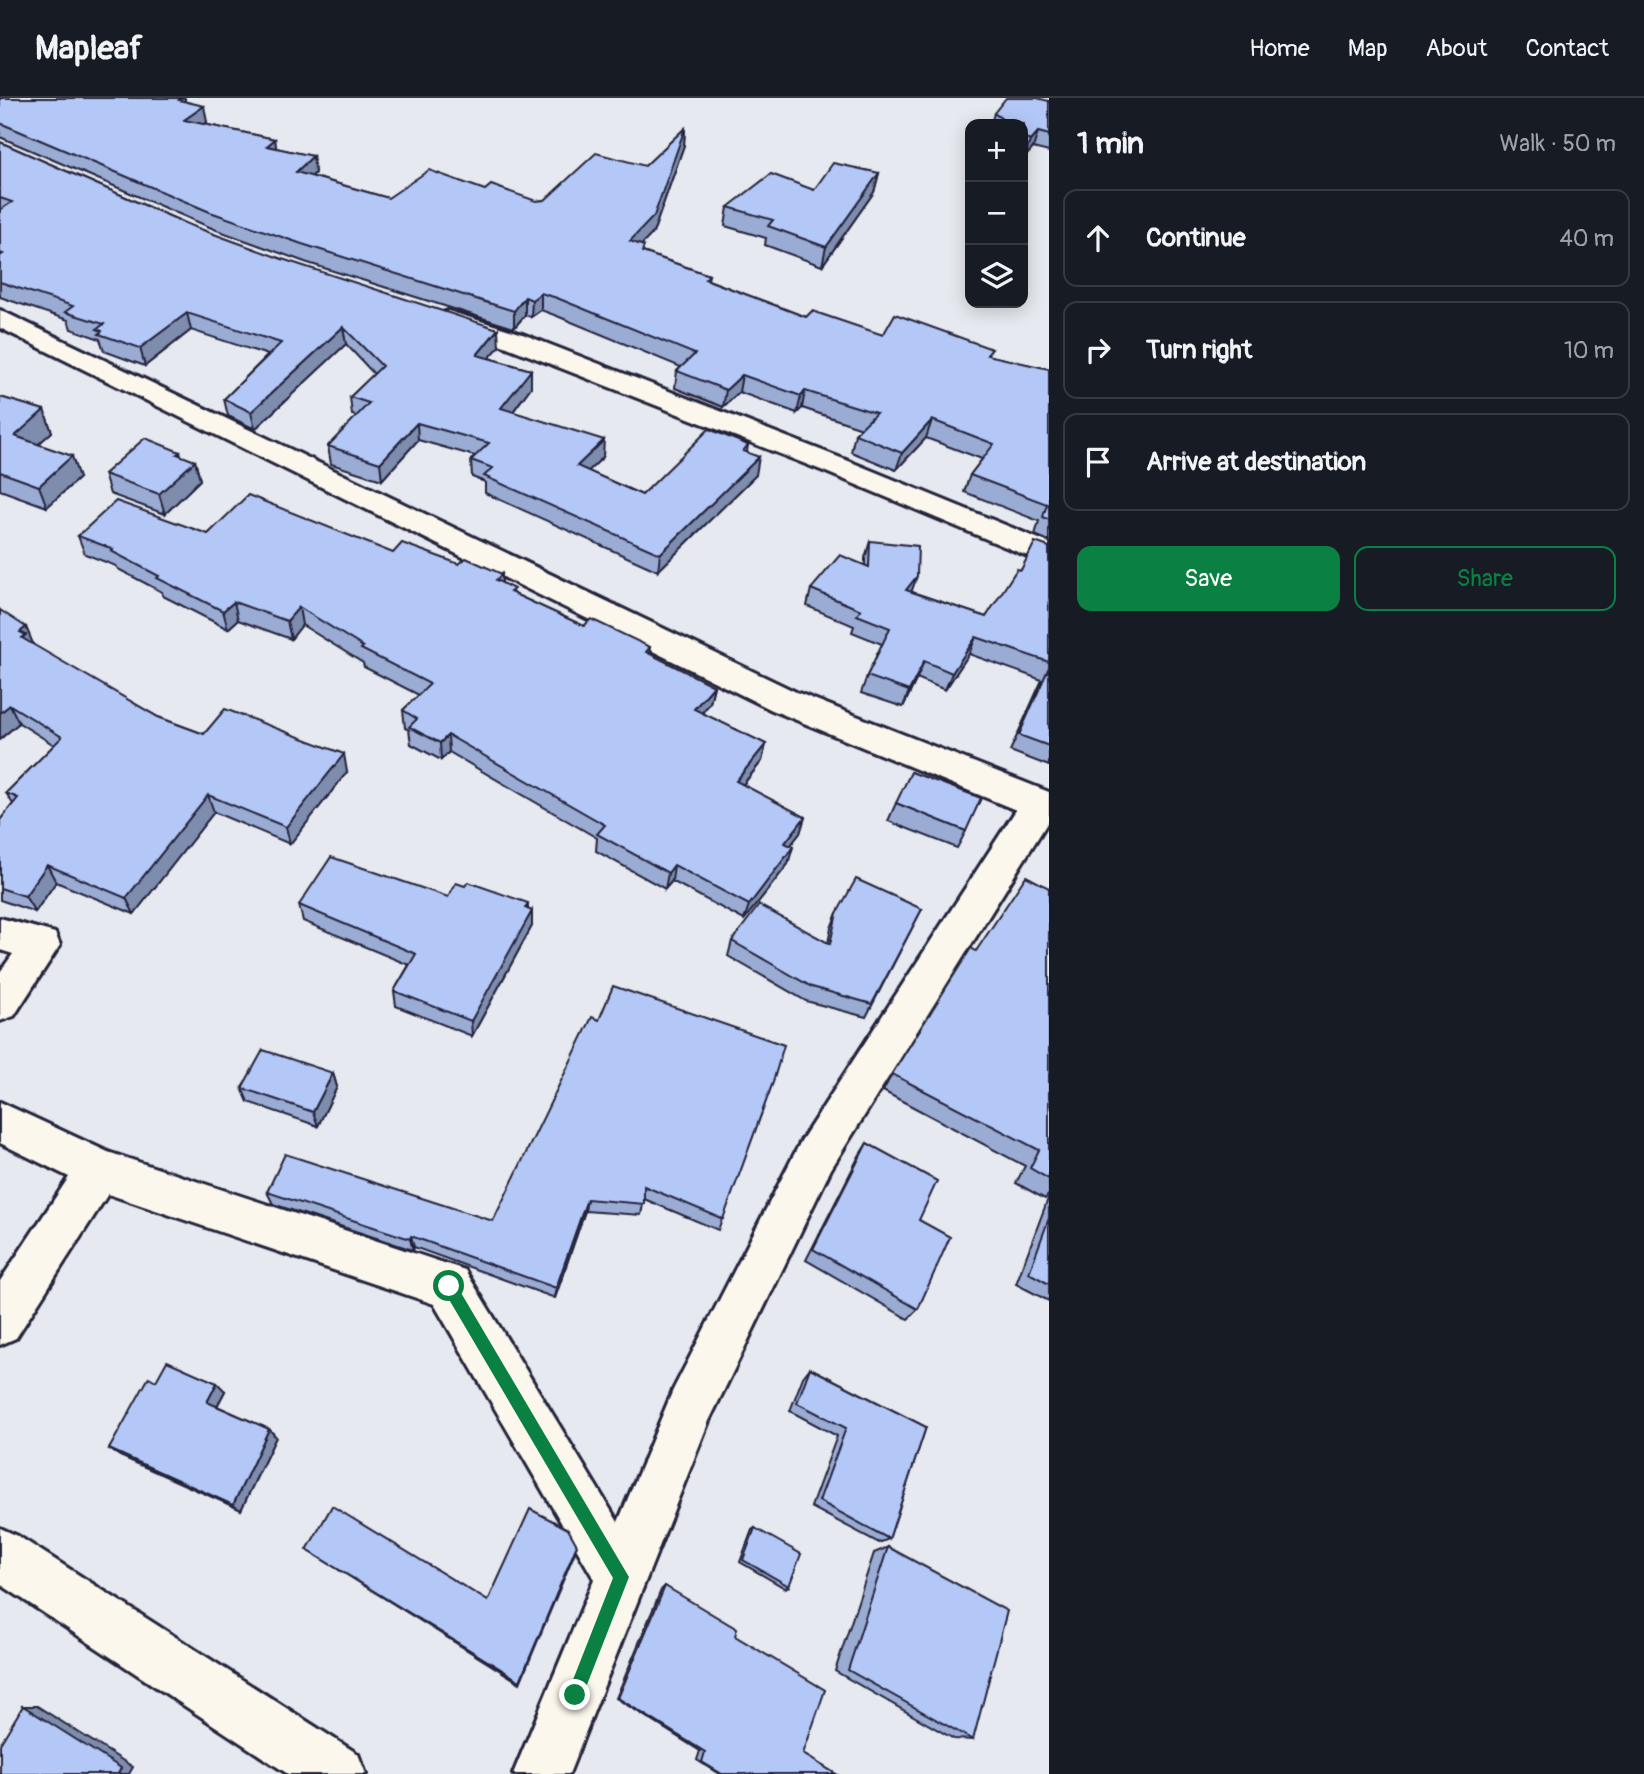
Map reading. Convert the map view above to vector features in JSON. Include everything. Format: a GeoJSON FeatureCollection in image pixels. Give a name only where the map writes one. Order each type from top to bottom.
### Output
{"type":"FeatureCollection","features":[{"type":"Feature","properties":{"kind":"street"},"geometry":{"type":"LineString","coordinates":[[422,310],[511,339],[730,427],[836,466],[1049,555]]}},
{"type":"Feature","properties":{"kind":"street"},"geometry":{"type":"LineString","coordinates":[[0,318],[783,701],[1044,805],[816,1155],[690,1407],[541,1774]]}},
{"type":"Feature","properties":{"kind":"street"},"geometry":{"type":"LineString","coordinates":[[0,934],[41,945],[0,1004]]}},
{"type":"Feature","properties":{"kind":"street"},"geometry":{"type":"LineString","coordinates":[[0,1122],[99,1170],[449,1286],[621,1577]]}},
{"type":"Feature","properties":{"kind":"street"},"geometry":{"type":"LineString","coordinates":[[0,1322],[99,1170]]}},
{"type":"Feature","properties":{"kind":"street"},"geometry":{"type":"LineString","coordinates":[[0,1554],[338,1774]]}},
{"type":"Feature","properties":{"kind":"building"},"geometry":{"type":"Polygon","coordinates":[[[0,98],[182,98],[179,100],[204,106],[184,120],[275,139],[267,146],[313,156],[296,172],[388,198],[429,170],[485,190],[491,185],[536,201],[545,200],[596,153],[645,166],[685,128],[654,216],[630,241],[644,246],[642,252],[709,275],[705,279],[806,317],[812,311],[883,335],[895,314],[992,349],[987,355],[1049,369],[1049,520],[1043,517],[1047,504],[970,475],[994,444],[932,420],[902,453],[855,434],[876,413],[805,391],[801,396],[742,375],[726,390],[677,371],[695,354],[557,298],[541,293],[532,300],[525,297],[514,311],[210,212],[0,123],[0,98]]]}},
{"type":"Feature","properties":{"kind":"building"},"geometry":{"type":"Polygon","coordinates":[[[1006,98],[1037,98],[1049,101],[1049,135],[1038,132],[1030,141],[1028,119],[1002,119],[994,113],[1006,98]]]}},
{"type":"Feature","properties":{"kind":"building"},"geometry":{"type":"Polygon","coordinates":[[[0,142],[192,226],[282,259],[498,329],[477,355],[531,370],[501,408],[604,440],[577,466],[642,495],[709,429],[748,445],[743,451],[759,457],[660,554],[484,476],[493,468],[471,460],[489,443],[417,423],[380,463],[328,446],[369,403],[350,397],[382,366],[343,327],[251,412],[224,399],[281,343],[187,313],[140,348],[99,334],[102,331],[97,329],[104,324],[65,312],[73,306],[0,282],[0,256],[3,254],[0,253],[0,210],[12,202],[0,198],[0,142]]]}},
{"type":"Feature","properties":{"kind":"building"},"geometry":{"type":"Polygon","coordinates":[[[833,163],[879,173],[826,247],[768,226],[773,220],[728,207],[771,174],[814,190],[833,163]]]}},
{"type":"Feature","properties":{"kind":"building"},"geometry":{"type":"Polygon","coordinates":[[[0,397],[44,410],[15,436],[72,456],[39,486],[0,472],[0,397]]]}},
{"type":"Feature","properties":{"kind":"building"},"geometry":{"type":"Polygon","coordinates":[[[145,438],[195,461],[159,494],[104,474],[145,438]]]}},
{"type":"Feature","properties":{"kind":"building"},"geometry":{"type":"Polygon","coordinates":[[[248,495],[393,553],[402,543],[459,564],[466,558],[502,574],[496,580],[514,589],[510,592],[584,626],[591,619],[650,647],[646,652],[714,686],[694,709],[766,744],[736,781],[805,817],[785,843],[793,847],[749,905],[674,865],[668,873],[597,834],[605,825],[448,735],[440,743],[409,727],[417,719],[403,710],[430,684],[361,649],[363,647],[299,607],[287,621],[234,602],[223,611],[157,578],[159,576],[111,551],[113,549],[78,536],[116,501],[208,534],[248,495]]]}},
{"type":"Feature","properties":{"kind":"building"},"geometry":{"type":"Polygon","coordinates":[[[870,541],[918,546],[917,576],[906,590],[986,617],[1017,569],[1021,570],[1035,542],[1049,547],[1049,662],[976,637],[952,673],[924,661],[909,691],[867,676],[890,628],[857,615],[861,610],[811,589],[840,555],[869,567],[870,541]]]}},
{"type":"Feature","properties":{"kind":"building"},"geometry":{"type":"Polygon","coordinates":[[[0,610],[26,627],[20,632],[26,635],[22,638],[158,717],[204,734],[225,709],[344,754],[286,827],[208,795],[126,898],[47,865],[25,896],[0,888],[0,820],[18,798],[6,793],[62,737],[10,705],[0,713],[0,610]]]}},
{"type":"Feature","properties":{"kind":"building"},"geometry":{"type":"Polygon","coordinates":[[[1049,667],[1049,746],[1019,735],[1049,667]]]}},
{"type":"Feature","properties":{"kind":"building"},"geometry":{"type":"Polygon","coordinates":[[[911,772],[981,798],[966,831],[896,803],[911,772]]]}},
{"type":"Feature","properties":{"kind":"building"},"geometry":{"type":"Polygon","coordinates":[[[331,857],[448,897],[456,883],[465,886],[468,882],[528,903],[525,908],[532,911],[471,1021],[394,991],[416,954],[299,905],[331,857]]]}},
{"type":"Feature","properties":{"kind":"building"},"geometry":{"type":"Polygon","coordinates":[[[1026,876],[1049,888],[1049,1179],[1030,1168],[1039,1150],[892,1074],[971,948],[976,951],[1026,876]]]}},
{"type":"Feature","properties":{"kind":"building"},"geometry":{"type":"Polygon","coordinates":[[[856,879],[922,909],[872,1004],[812,987],[732,941],[759,905],[830,944],[837,913],[856,879]]]}},
{"type":"Feature","properties":{"kind":"building"},"geometry":{"type":"Polygon","coordinates":[[[613,986],[784,1045],[723,1219],[644,1186],[644,1204],[587,1199],[556,1288],[411,1236],[410,1239],[267,1192],[285,1154],[493,1221],[592,1017],[599,1020],[613,986]]]}},
{"type":"Feature","properties":{"kind":"building"},"geometry":{"type":"Polygon","coordinates":[[[263,1050],[333,1073],[313,1112],[242,1088],[263,1050]]]}},
{"type":"Feature","properties":{"kind":"building"},"geometry":{"type":"Polygon","coordinates":[[[867,1143],[937,1181],[919,1220],[950,1237],[918,1309],[813,1249],[867,1143]]]}},
{"type":"Feature","properties":{"kind":"building"},"geometry":{"type":"Polygon","coordinates":[[[1049,1218],[1049,1284],[1029,1273],[1049,1218]]]}},
{"type":"Feature","properties":{"kind":"building"},"geometry":{"type":"Polygon","coordinates":[[[167,1361],[217,1383],[207,1402],[269,1429],[233,1505],[109,1449],[149,1377],[156,1381],[167,1361]]]}},
{"type":"Feature","properties":{"kind":"building"},"geometry":{"type":"Polygon","coordinates":[[[810,1368],[926,1427],[889,1539],[819,1501],[846,1428],[797,1403],[810,1368]]]}},
{"type":"Feature","properties":{"kind":"building"},"geometry":{"type":"Polygon","coordinates":[[[332,1506],[488,1601],[530,1509],[568,1529],[577,1545],[520,1681],[307,1550],[332,1506]]]}},
{"type":"Feature","properties":{"kind":"building"},"geometry":{"type":"Polygon","coordinates":[[[755,1528],[801,1554],[789,1586],[743,1560],[755,1528]]]}},
{"type":"Feature","properties":{"kind":"building"},"geometry":{"type":"Polygon","coordinates":[[[888,1547],[1007,1611],[973,1740],[848,1670],[888,1547]]]}},
{"type":"Feature","properties":{"kind":"building"},"geometry":{"type":"Polygon","coordinates":[[[665,1586],[737,1629],[735,1636],[825,1690],[803,1754],[836,1774],[722,1774],[702,1762],[705,1752],[618,1698],[665,1586]]]}},
{"type":"Feature","properties":{"kind":"building"},"geometry":{"type":"Polygon","coordinates":[[[23,1706],[121,1768],[118,1774],[0,1774],[0,1744],[23,1706]]]}},
{"type":"Feature","properties":{"kind":"route"},"geometry":{"type":"LineString","coordinates":[[449,1286],[621,1577],[575,1695]]}}]}
